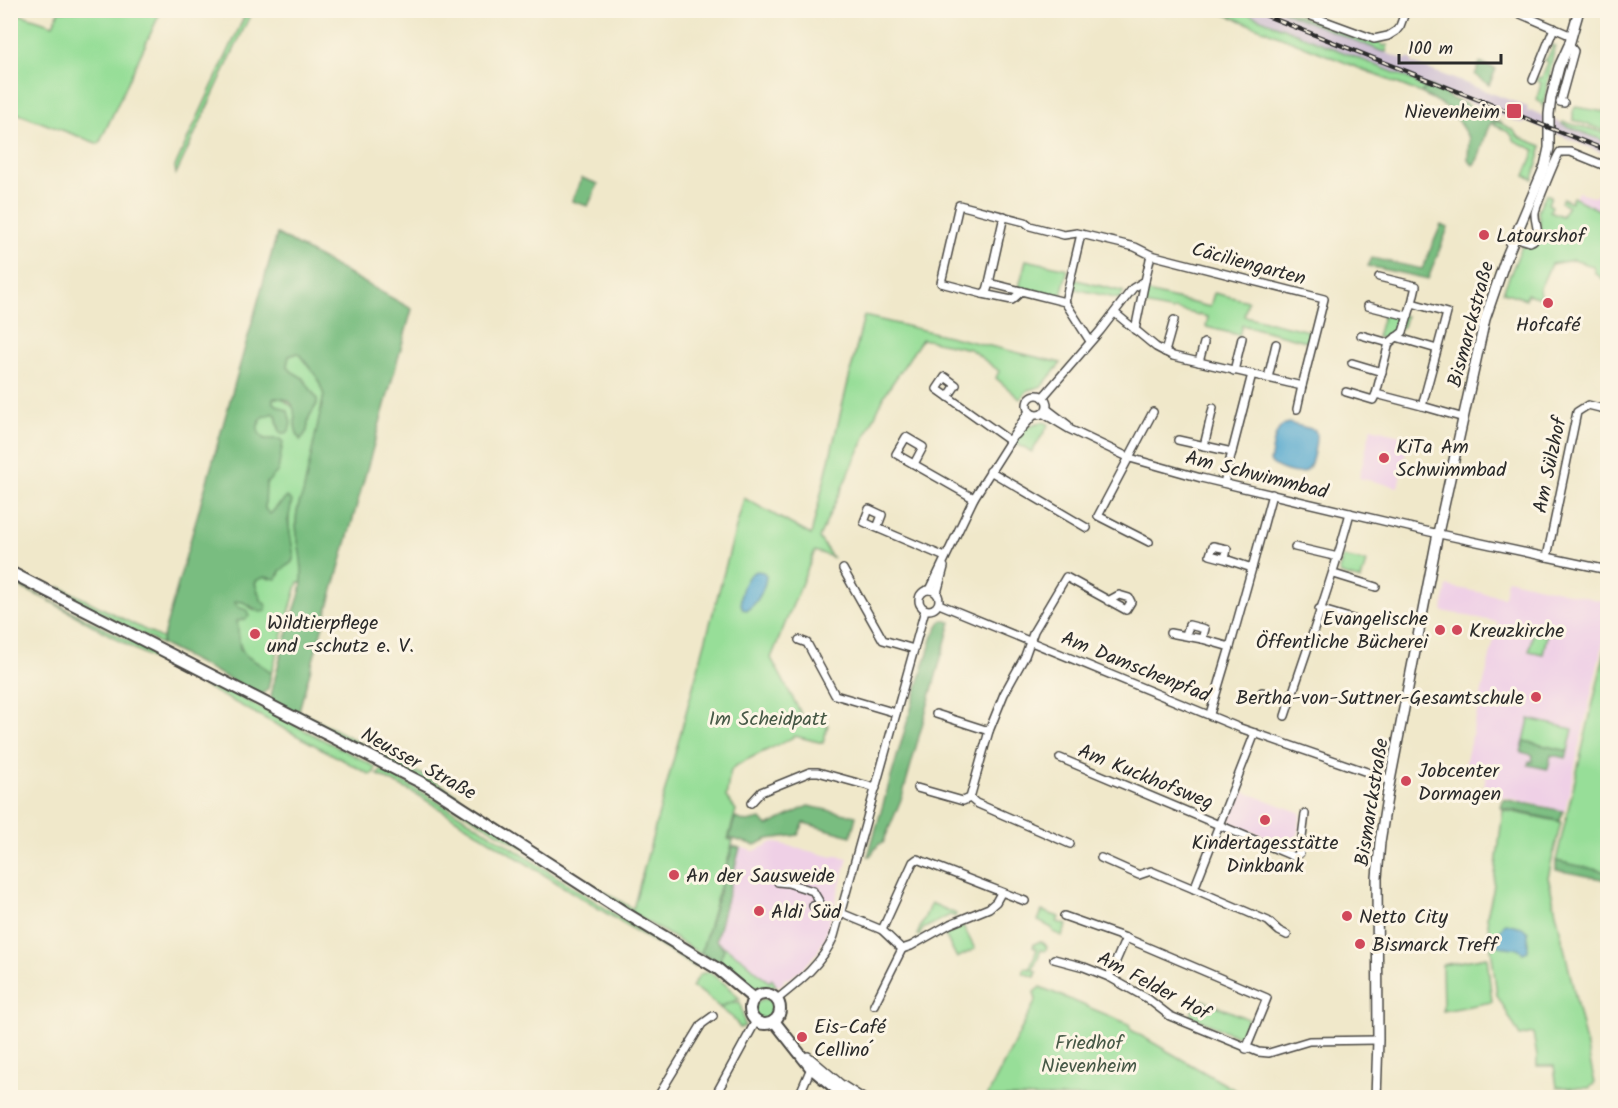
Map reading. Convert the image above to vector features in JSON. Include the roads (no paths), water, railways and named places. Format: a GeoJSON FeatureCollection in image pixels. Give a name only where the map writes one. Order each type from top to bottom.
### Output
{"type":"FeatureCollection","features":[{"type":"Feature","properties":{"kind":"main road","name":"Neusser Straße"},"geometry":{"type":"LineString","coordinates":[[10,572],[430,787],[609,903],[718,969],[754,999]]}},
{"type":"Feature","properties":{"kind":"main road"},"geometry":{"type":"LineString","coordinates":[[766,995],[776,1000],[779,1011],[774,1021],[764,1024],[756,1022],[750,1009],[754,999],[766,995]]}},
{"type":"Feature","properties":{"kind":"main road"},"geometry":{"type":"LineString","coordinates":[[774,1021],[802,1059],[847,1098]]}},
{"type":"Feature","properties":{"kind":"street"},"geometry":{"type":"LineString","coordinates":[[1295,10],[1362,37],[1374,39],[1388,36],[1396,31],[1406,10]]}},
{"type":"Feature","properties":{"kind":"street"},"geometry":{"type":"LineString","coordinates":[[1511,10],[1554,28],[1570,40],[1574,51],[1560,102],[1564,103]]}},
{"type":"Feature","properties":{"kind":"street","name":"Bismarckstraße"},"geometry":{"type":"LineString","coordinates":[[1376,1098],[1377,878],[1390,780],[1438,533],[1486,315],[1514,237],[1539,182],[1547,156],[1551,98],[1579,10]]}},
{"type":"Feature","properties":{"kind":"street"},"geometry":{"type":"LineString","coordinates":[[1533,80],[1554,28]]}},
{"type":"Feature","properties":{"kind":"street"},"geometry":{"type":"LineString","coordinates":[[1514,237],[1526,242],[1536,240],[1538,235],[1535,210],[1560,152],[1571,152],[1608,167]]}},
{"type":"Feature","properties":{"kind":"street"},"geometry":{"type":"LineString","coordinates":[[1022,291],[1012,300],[941,283],[959,205],[1064,235],[1081,234],[1135,247],[1151,255],[1135,330]]}},
{"type":"Feature","properties":{"kind":"street"},"geometry":{"type":"LineString","coordinates":[[983,294],[987,290],[1004,216]]}},
{"type":"Feature","properties":{"kind":"street"},"geometry":{"type":"LineString","coordinates":[[1065,302],[1081,234]]}},
{"type":"Feature","properties":{"kind":"street","name":"Cäciliengarten"},"geometry":{"type":"LineString","coordinates":[[1151,255],[1324,299],[1302,386]]}},
{"type":"Feature","properties":{"kind":"street"},"geometry":{"type":"LineString","coordinates":[[1346,392],[1373,400],[1389,343],[1403,332],[1412,303],[1416,286],[1378,277]]}},
{"type":"Feature","properties":{"kind":"street"},"geometry":{"type":"LineString","coordinates":[[1043,396],[1115,313],[1133,288],[1144,281]]}},
{"type":"Feature","properties":{"kind":"street"},"geometry":{"type":"LineString","coordinates":[[988,284],[1065,302],[1090,341]]}},
{"type":"Feature","properties":{"kind":"street"},"geometry":{"type":"LineString","coordinates":[[1412,303],[1448,313],[1422,406]]}},
{"type":"Feature","properties":{"kind":"street"},"geometry":{"type":"LineString","coordinates":[[1368,306],[1408,316]]}},
{"type":"Feature","properties":{"kind":"street"},"geometry":{"type":"LineString","coordinates":[[1115,313],[1173,356],[1302,386],[1297,409]]}},
{"type":"Feature","properties":{"kind":"street"},"geometry":{"type":"LineString","coordinates":[[1165,352],[1174,320]]}},
{"type":"Feature","properties":{"kind":"street"},"geometry":{"type":"LineString","coordinates":[[1360,335],[1389,343]]}},
{"type":"Feature","properties":{"kind":"street"},"geometry":{"type":"LineString","coordinates":[[1396,337],[1437,349]]}},
{"type":"Feature","properties":{"kind":"street"},"geometry":{"type":"LineString","coordinates":[[1234,370],[1242,338]]}},
{"type":"Feature","properties":{"kind":"street"},"geometry":{"type":"LineString","coordinates":[[1199,362],[1204,343]]}},
{"type":"Feature","properties":{"kind":"street"},"geometry":{"type":"LineString","coordinates":[[1268,378],[1276,344]]}},
{"type":"Feature","properties":{"kind":"street"},"geometry":{"type":"LineString","coordinates":[[1352,363],[1382,372]]}},
{"type":"Feature","properties":{"kind":"street"},"geometry":{"type":"LineString","coordinates":[[1224,483],[1252,374]]}},
{"type":"Feature","properties":{"kind":"street"},"geometry":{"type":"LineString","coordinates":[[1376,394],[1464,418]]}},
{"type":"Feature","properties":{"kind":"street"},"geometry":{"type":"LineString","coordinates":[[933,591],[944,559],[990,471],[1031,413],[1046,411],[1048,402],[1043,396],[1036,395],[1030,398],[1027,404],[1031,413]]}},
{"type":"Feature","properties":{"kind":"street"},"geometry":{"type":"LineString","coordinates":[[948,397],[1010,441]]}},
{"type":"Feature","properties":{"kind":"street","name":"Am Sülzhof"},"geometry":{"type":"LineString","coordinates":[[1546,557],[1576,411],[1588,405],[1608,410]]}},
{"type":"Feature","properties":{"kind":"street"},"geometry":{"type":"LineString","coordinates":[[1204,446],[1214,408]]}},
{"type":"Feature","properties":{"kind":"street","name":"Am Schwimmbad"},"geometry":{"type":"LineString","coordinates":[[1046,411],[1074,431],[1130,458],[1350,513],[1608,570]]}},
{"type":"Feature","properties":{"kind":"street"},"geometry":{"type":"LineString","coordinates":[[1149,542],[1098,516],[1154,412]]}},
{"type":"Feature","properties":{"kind":"street"},"geometry":{"type":"LineString","coordinates":[[1178,440],[1232,452]]}},
{"type":"Feature","properties":{"kind":"street"},"geometry":{"type":"LineString","coordinates":[[914,464],[974,498]]}},
{"type":"Feature","properties":{"kind":"street"},"geometry":{"type":"LineString","coordinates":[[990,471],[1087,528]]}},
{"type":"Feature","properties":{"kind":"street"},"geometry":{"type":"LineString","coordinates":[[1210,714],[1272,494]]}},
{"type":"Feature","properties":{"kind":"street"},"geometry":{"type":"LineString","coordinates":[[1285,716],[1319,609],[1334,574],[1350,513]]}},
{"type":"Feature","properties":{"kind":"street"},"geometry":{"type":"LineString","coordinates":[[877,528],[944,559]]}},
{"type":"Feature","properties":{"kind":"street"},"geometry":{"type":"LineString","coordinates":[[1295,547],[1338,557]]}},
{"type":"Feature","properties":{"kind":"street"},"geometry":{"type":"LineString","coordinates":[[1225,559],[1252,568]]}},
{"type":"Feature","properties":{"kind":"street"},"geometry":{"type":"LineString","coordinates":[[843,569],[884,640],[914,649]]}},
{"type":"Feature","properties":{"kind":"street"},"geometry":{"type":"LineString","coordinates":[[1334,574],[1376,587]]}},
{"type":"Feature","properties":{"kind":"street"},"geometry":{"type":"LineString","coordinates":[[970,798],[989,731],[1004,694],[1025,656],[1034,631],[1066,577],[1108,601]]}},
{"type":"Feature","properties":{"kind":"street"},"geometry":{"type":"LineString","coordinates":[[933,591],[939,598],[939,604],[932,610],[925,610],[920,606],[918,599],[921,593],[933,591]]}},
{"type":"Feature","properties":{"kind":"street","name":"Am Damschenpfad"},"geometry":{"type":"LineString","coordinates":[[939,604],[1255,733],[1390,780]]}},
{"type":"Feature","properties":{"kind":"street"},"geometry":{"type":"LineString","coordinates":[[1319,609],[1356,620]]}},
{"type":"Feature","properties":{"kind":"street"},"geometry":{"type":"LineString","coordinates":[[776,1000],[804,978],[821,960],[832,940],[925,610]]}},
{"type":"Feature","properties":{"kind":"street"},"geometry":{"type":"LineString","coordinates":[[1170,633],[1230,646]]}},
{"type":"Feature","properties":{"kind":"street"},"geometry":{"type":"LineString","coordinates":[[800,640],[807,643],[835,695],[896,713]]}},
{"type":"Feature","properties":{"kind":"street"},"geometry":{"type":"LineString","coordinates":[[1262,692],[1290,701]]}},
{"type":"Feature","properties":{"kind":"street"},"geometry":{"type":"LineString","coordinates":[[936,714],[989,731]]}},
{"type":"Feature","properties":{"kind":"street"},"geometry":{"type":"LineString","coordinates":[[1194,889],[1255,733]]}},
{"type":"Feature","properties":{"kind":"street","name":"Am Kuckhofsweg"},"geometry":{"type":"LineString","coordinates":[[1060,758],[1295,857],[1300,853],[1305,814]]}},
{"type":"Feature","properties":{"kind":"street"},"geometry":{"type":"LineString","coordinates":[[751,803],[761,792],[810,772],[818,772],[876,788]]}},
{"type":"Feature","properties":{"kind":"street"},"geometry":{"type":"LineString","coordinates":[[917,788],[963,801],[970,798]]}},
{"type":"Feature","properties":{"kind":"street"},"geometry":{"type":"LineString","coordinates":[[970,798],[976,803],[1070,844]]}},
{"type":"Feature","properties":{"kind":"street"},"geometry":{"type":"LineString","coordinates":[[1101,858],[1139,875],[1151,872],[1194,889],[1268,921],[1279,931],[1287,934]]}},
{"type":"Feature","properties":{"kind":"street"},"geometry":{"type":"LineString","coordinates":[[882,930],[913,862],[917,859],[1025,901]]}},
{"type":"Feature","properties":{"kind":"street"},"geometry":{"type":"LineString","coordinates":[[778,882],[813,891],[823,908]]}},
{"type":"Feature","properties":{"kind":"street"},"geometry":{"type":"LineString","coordinates":[[874,1005],[902,949],[950,924],[989,908],[996,902],[1001,892]]}},
{"type":"Feature","properties":{"kind":"street"},"geometry":{"type":"LineString","coordinates":[[813,906],[841,913],[882,930],[902,949]]}},
{"type":"Feature","properties":{"kind":"street"},"geometry":{"type":"LineString","coordinates":[[1064,916],[1126,938],[1267,998],[1246,1049]]}},
{"type":"Feature","properties":{"kind":"street"},"geometry":{"type":"LineString","coordinates":[[1108,977],[1126,938]]}},
{"type":"Feature","properties":{"kind":"street","name":"Am Felder Hof"},"geometry":{"type":"LineString","coordinates":[[1054,959],[1084,967],[1108,977],[1148,999],[1170,1016],[1246,1049],[1269,1053],[1309,1041],[1378,1040]]}},
{"type":"Feature","properties":{"kind":"street"},"geometry":{"type":"LineString","coordinates":[[657,1098],[702,1024],[713,1016]]}},
{"type":"Feature","properties":{"kind":"street"},"geometry":{"type":"LineString","coordinates":[[714,1098],[756,1022]]}},
{"type":"Feature","properties":{"kind":"street"},"geometry":{"type":"LineString","coordinates":[[802,1059],[808,1056],[841,1084],[863,1098]]}},
{"type":"Feature","properties":{"kind":"street"},"geometry":{"type":"LineString","coordinates":[[799,1097],[811,1068]]}},
{"type":"Feature","properties":{"kind":"water"},"geometry":{"type":"Polygon","coordinates":[[[1288,423],[1315,430],[1313,458],[1309,468],[1302,473],[1287,471],[1270,462],[1279,429],[1288,423]]]}},
{"type":"Feature","properties":{"kind":"water"},"geometry":{"type":"Polygon","coordinates":[[[757,571],[766,575],[764,585],[757,600],[746,610],[741,604],[741,593],[748,577],[757,571]]]}},
{"type":"Feature","properties":{"kind":"water"},"geometry":{"type":"Polygon","coordinates":[[[1505,923],[1522,927],[1528,932],[1528,951],[1523,953],[1520,950],[1495,944],[1494,940],[1505,923]]]}},
{"type":"Feature","properties":{"kind":"railway"},"geometry":{"type":"LineString","coordinates":[[1252,10],[1608,151]]}},
{"type":"Feature","properties":{"kind":"place","name":"Nievenheim"},"geometry":{"type":"Point","coordinates":[1514,111]}},
{"type":"Feature","properties":{"kind":"place","name":"Latourshof"},"geometry":{"type":"Point","coordinates":[1484,235]}},
{"type":"Feature","properties":{"kind":"place","name":"Hofcafé"},"geometry":{"type":"Point","coordinates":[1548,303]}},
{"type":"Feature","properties":{"kind":"place","name":"KiTa Am Schwimmbad"},"geometry":{"type":"Point","coordinates":[1384,458]}},
{"type":"Feature","properties":{"kind":"place","name":"Evangelische Öffentliche Bücherei"},"geometry":{"type":"Point","coordinates":[1440,630]}},
{"type":"Feature","properties":{"kind":"place","name":"Kreuzkirche"},"geometry":{"type":"Point","coordinates":[1457,630]}},
{"type":"Feature","properties":{"kind":"place","name":"Wildtierpflege und -schutz e. V."},"geometry":{"type":"Point","coordinates":[255,634]}},
{"type":"Feature","properties":{"kind":"place","name":"Bertha-von-Suttner-Gesamtschule"},"geometry":{"type":"Point","coordinates":[1536,697]}},
{"type":"Feature","properties":{"kind":"place","name":"Jobcenter Dormagen"},"geometry":{"type":"Point","coordinates":[1406,781]}},
{"type":"Feature","properties":{"kind":"place","name":"Kindertagesstätte Dinkbank"},"geometry":{"type":"Point","coordinates":[1265,820]}},
{"type":"Feature","properties":{"kind":"place","name":"An der Sausweide"},"geometry":{"type":"Point","coordinates":[674,875]}},
{"type":"Feature","properties":{"kind":"place","name":"Aldi Süd"},"geometry":{"type":"Point","coordinates":[759,911]}},
{"type":"Feature","properties":{"kind":"place","name":"Netto City"},"geometry":{"type":"Point","coordinates":[1347,916]}},
{"type":"Feature","properties":{"kind":"place","name":"Bismarck Treff"},"geometry":{"type":"Point","coordinates":[1360,944]}},
{"type":"Feature","properties":{"kind":"place","name":"Eis-Café Cellino´"},"geometry":{"type":"Point","coordinates":[802,1037]}},
{"type":"Feature","properties":{"kind":"park label","name":"Im Scheidpatt"},"geometry":{"type":"Point","coordinates":[768,718]}},
{"type":"Feature","properties":{"kind":"park label","name":"Friedhof Nievenheim"},"geometry":{"type":"Point","coordinates":[1089,1054]}}]}
